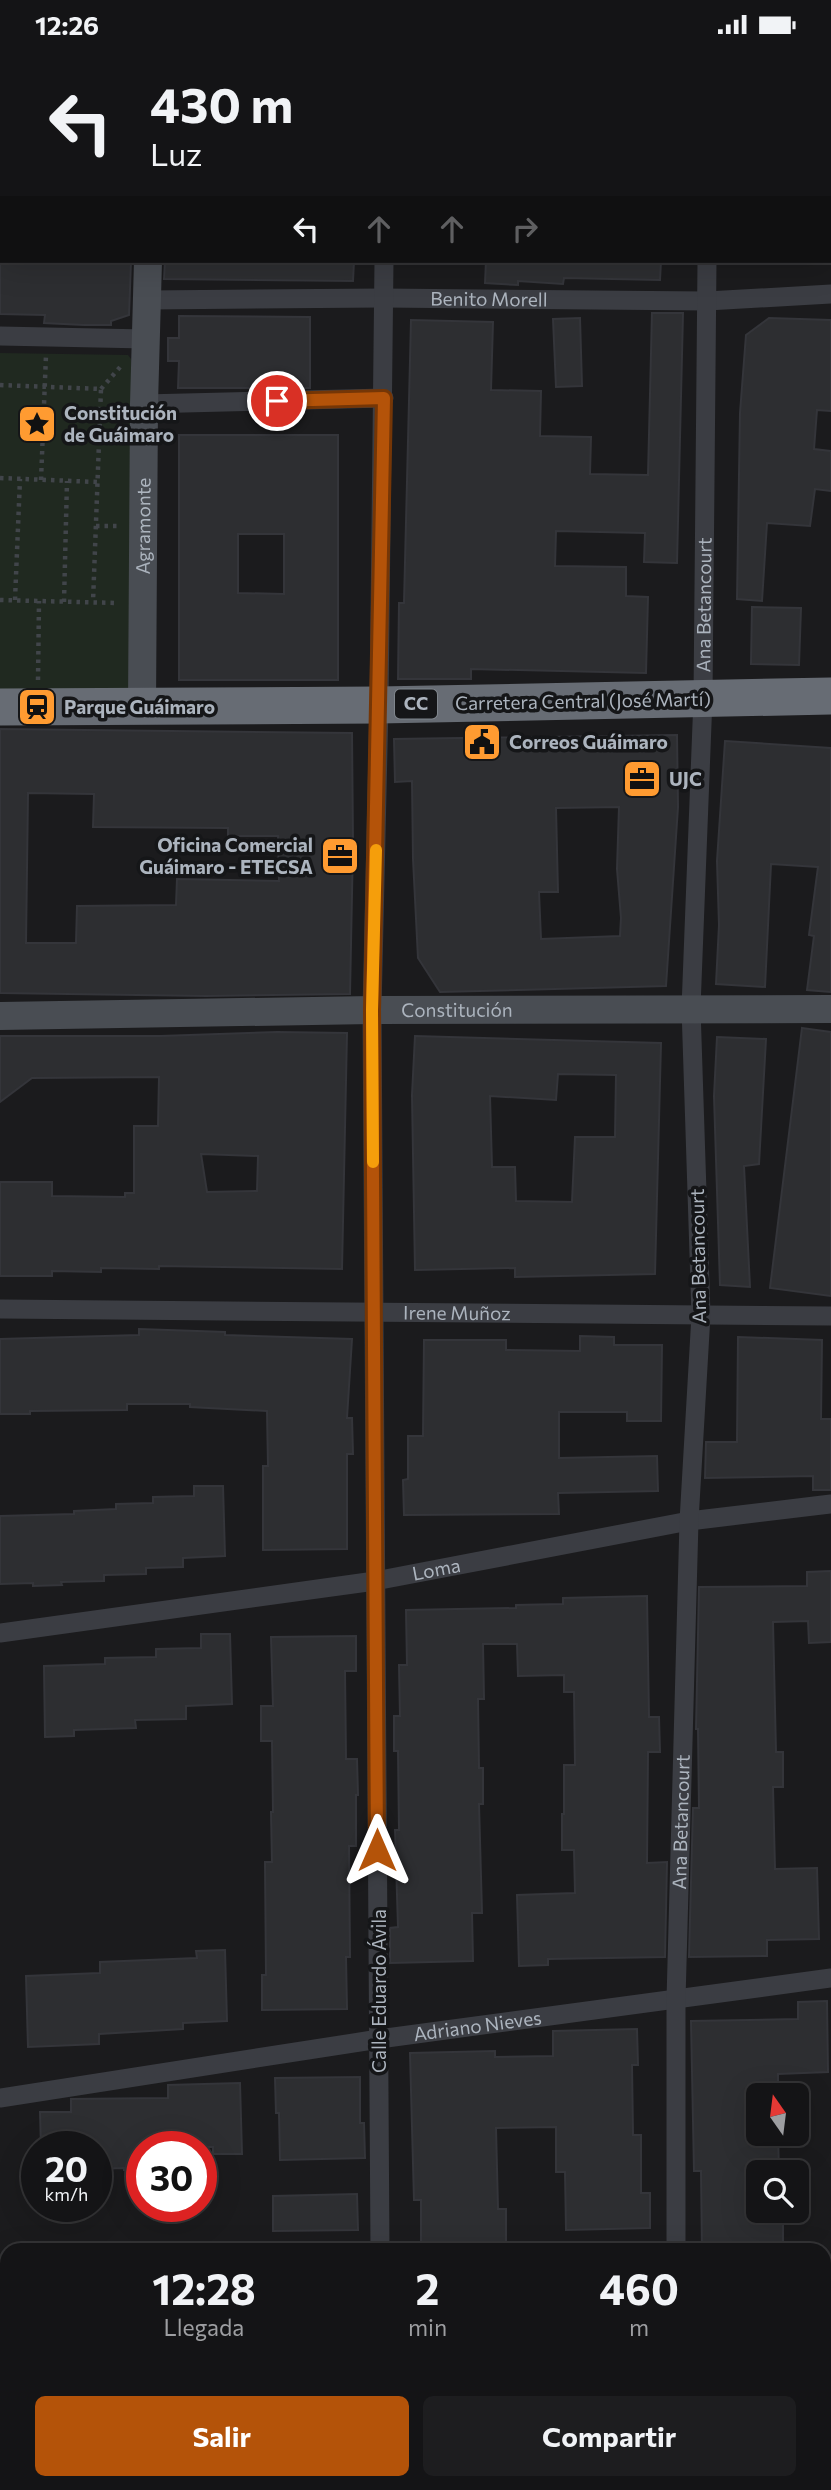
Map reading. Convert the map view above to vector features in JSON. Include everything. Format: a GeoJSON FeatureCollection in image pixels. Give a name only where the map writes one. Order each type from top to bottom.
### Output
{"type":"FeatureCollection","features":[{"type":"Feature","properties":{"kind":"highway","name":"Carretera Central (José Martí)"},"geometry":{"type":"LineString","coordinates":[[0,707],[379,705],[831,696]]}},
{"type":"Feature","properties":{"kind":"street","name":"Agramonte"},"geometry":{"type":"LineString","coordinates":[[142,706],[148,263]]}},
{"type":"Feature","properties":{"kind":"street","name":"Calle Eduardo Ávila"},"geometry":{"type":"LineString","coordinates":[[380,2243],[372,1010],[384,398],[384,263]]}},
{"type":"Feature","properties":{"kind":"street","name":"Ana Betancourt"},"geometry":{"type":"LineString","coordinates":[[676,2243],[676,2000],[689,1521],[701,1315],[691,1008],[703,698],[707,263]]}},
{"type":"Feature","properties":{"kind":"street","name":"Benito Morell"},"geometry":{"type":"LineString","coordinates":[[148,300],[383,298],[707,301],[831,294]]}},
{"type":"Feature","properties":{"kind":"street"},"geometry":{"type":"LineString","coordinates":[[0,336],[46,346],[146,339]]}},
{"type":"Feature","properties":{"kind":"street"},"geometry":{"type":"LineString","coordinates":[[144,404],[384,398]]}},
{"type":"Feature","properties":{"kind":"street","name":"Constitución"},"geometry":{"type":"LineString","coordinates":[[0,1016],[372,1010],[831,1009]]}},
{"type":"Feature","properties":{"kind":"street","name":"Irene Muñoz"},"geometry":{"type":"LineString","coordinates":[[0,1309],[831,1316]]}},
{"type":"Feature","properties":{"kind":"street","name":"Loma"},"geometry":{"type":"LineString","coordinates":[[0,1633],[375,1581],[689,1521],[831,1504]]}},
{"type":"Feature","properties":{"kind":"street","name":"Adriano Nieves"},"geometry":{"type":"LineString","coordinates":[[0,2098],[379,2039],[831,1978]]}},
{"type":"Feature","properties":{"kind":"path"},"geometry":{"type":"LineString","coordinates":[[34,355],[46,346]]}},
{"type":"Feature","properties":{"kind":"path"},"geometry":{"type":"LineString","coordinates":[[46,346],[60,355]]}},
{"type":"Feature","properties":{"kind":"path"},"geometry":{"type":"LineString","coordinates":[[41,480],[46,346]]}},
{"type":"Feature","properties":{"kind":"path"},"geometry":{"type":"LineString","coordinates":[[0,385],[101,389],[93,603]]}},
{"type":"Feature","properties":{"kind":"path"},"geometry":{"type":"LineString","coordinates":[[0,478],[97,482]]}},
{"type":"Feature","properties":{"kind":"path"},"geometry":{"type":"LineString","coordinates":[[15,600],[20,479]]}},
{"type":"Feature","properties":{"kind":"path"},"geometry":{"type":"LineString","coordinates":[[64,602],[67,481]]}},
{"type":"Feature","properties":{"kind":"path"},"geometry":{"type":"LineString","coordinates":[[96,527],[127,526]]}},
{"type":"Feature","properties":{"kind":"path"},"geometry":{"type":"LineString","coordinates":[[0,600],[143,604]]}},
{"type":"Feature","properties":{"kind":"path"},"geometry":{"type":"LineString","coordinates":[[37,707],[39,601]]}},
{"type":"Feature","properties":{"kind":"shaded area","name":"Parque Guáimaro"},"geometry":{"type":"Polygon","coordinates":[[[0,353],[128,355],[131,359],[132,692],[0,698],[0,353]]]}},
{"type":"Feature","properties":{"kind":"building"},"geometry":{"type":"Polygon","coordinates":[[[0,263],[131,263],[129,315],[111,321],[111,325],[44,323],[45,315],[0,314],[0,263]]]}},
{"type":"Feature","properties":{"kind":"building"},"geometry":{"type":"Polygon","coordinates":[[[165,263],[354,263],[353,281],[164,279],[165,263]]]}},
{"type":"Feature","properties":{"kind":"building"},"geometry":{"type":"Polygon","coordinates":[[[486,263],[661,263],[660,280],[564,278],[563,284],[518,281],[518,285],[485,283],[486,263]]]}},
{"type":"Feature","properties":{"kind":"building"},"geometry":{"type":"Polygon","coordinates":[[[652,313],[683,313],[677,563],[644,562],[645,533],[556,531],[555,566],[626,567],[626,596],[648,597],[646,673],[471,669],[471,679],[398,679],[399,603],[404,603],[411,320],[493,322],[491,390],[541,391],[540,436],[591,437],[590,474],[648,475],[652,313]]]}},
{"type":"Feature","properties":{"kind":"building"},"geometry":{"type":"Polygon","coordinates":[[[179,316],[310,317],[310,388],[178,388],[179,361],[168,361],[168,338],[179,338],[179,316]]]}},
{"type":"Feature","properties":{"kind":"building"},"geometry":{"type":"Polygon","coordinates":[[[580,318],[582,386],[556,387],[553,319],[580,318]]]}},
{"type":"Feature","properties":{"kind":"building"},"geometry":{"type":"Polygon","coordinates":[[[769,318],[831,320],[831,411],[817,410],[814,449],[831,451],[831,491],[815,489],[810,526],[767,523],[762,601],[737,599],[740,413],[746,335],[769,318]]]}},
{"type":"Feature","properties":{"kind":"building"},"geometry":{"type":"Polygon","coordinates":[[[179,435],[338,435],[338,680],[179,680],[179,435]],[[238,534],[238,593],[284,594],[284,534],[238,534]]]}},
{"type":"Feature","properties":{"kind":"building"},"geometry":{"type":"Polygon","coordinates":[[[752,607],[801,608],[799,665],[751,664],[752,607]]]}},
{"type":"Feature","properties":{"kind":"building"},"geometry":{"type":"Polygon","coordinates":[[[0,729],[352,733],[350,994],[206,996],[0,993],[0,729]],[[28,793],[26,943],[76,943],[77,906],[176,905],[177,879],[279,881],[278,836],[228,836],[228,828],[93,827],[94,794],[28,793]]]}},
{"type":"Feature","properties":{"kind":"building"},"geometry":{"type":"Polygon","coordinates":[[[677,735],[678,807],[666,986],[440,992],[418,958],[412,781],[395,782],[394,739],[677,735]],[[619,807],[556,808],[558,892],[539,892],[541,939],[620,936],[617,869],[619,807]]]}},
{"type":"Feature","properties":{"kind":"building"},"geometry":{"type":"Polygon","coordinates":[[[725,741],[831,748],[831,992],[807,990],[814,936],[809,935],[818,867],[771,864],[765,987],[716,984],[719,925],[717,861],[725,741]]]}},
{"type":"Feature","properties":{"kind":"building"},"geometry":{"type":"Polygon","coordinates":[[[802,1028],[831,1032],[831,1296],[770,1288],[802,1028]]]}},
{"type":"Feature","properties":{"kind":"building"},"geometry":{"type":"Polygon","coordinates":[[[277,1032],[347,1033],[342,1269],[159,1266],[159,1269],[101,1268],[101,1272],[52,1271],[52,1276],[0,1276],[0,1182],[52,1182],[52,1196],[125,1197],[125,1193],[134,1193],[134,1126],[158,1126],[159,1077],[32,1078],[0,1102],[0,1036],[160,1036],[277,1032]],[[201,1154],[207,1192],[257,1191],[258,1156],[201,1154]]]}},
{"type":"Feature","properties":{"kind":"building"},"geometry":{"type":"Polygon","coordinates":[[[415,1036],[661,1043],[655,1274],[515,1277],[515,1268],[415,1270],[412,1095],[415,1036]],[[558,1074],[556,1100],[490,1096],[492,1167],[515,1167],[516,1201],[572,1202],[575,1137],[615,1137],[616,1075],[558,1074]]]}},
{"type":"Feature","properties":{"kind":"building"},"geometry":{"type":"Polygon","coordinates":[[[717,1037],[766,1039],[759,1164],[744,1166],[750,1287],[720,1285],[714,1096],[717,1037]]]}},
{"type":"Feature","properties":{"kind":"building"},"geometry":{"type":"Polygon","coordinates":[[[139,1329],[352,1339],[347,1418],[352,1418],[353,1454],[347,1454],[347,1549],[263,1550],[263,1466],[268,1466],[267,1411],[190,1407],[190,1404],[127,1404],[127,1410],[0,1414],[0,1339],[139,1335],[139,1329]]]}},
{"type":"Feature","properties":{"kind":"building"},"geometry":{"type":"Polygon","coordinates":[[[580,1336],[614,1337],[614,1345],[662,1345],[661,1421],[627,1421],[627,1412],[559,1412],[559,1458],[657,1456],[658,1491],[558,1493],[559,1514],[404,1515],[403,1480],[408,1479],[408,1436],[423,1436],[424,1340],[506,1340],[506,1350],[580,1351],[580,1336]]]}},
{"type":"Feature","properties":{"kind":"building"},"geometry":{"type":"Polygon","coordinates":[[[738,1337],[822,1340],[821,1419],[831,1419],[831,1490],[813,1490],[813,1476],[705,1478],[706,1442],[737,1442],[738,1337]]]}},
{"type":"Feature","properties":{"kind":"building"},"geometry":{"type":"Polygon","coordinates":[[[194,1486],[223,1486],[225,1556],[183,1558],[183,1567],[146,1568],[146,1574],[104,1575],[104,1581],[33,1586],[33,1583],[0,1584],[0,1516],[74,1514],[74,1511],[116,1509],[116,1504],[153,1503],[153,1497],[194,1496],[194,1486]]]}},
{"type":"Feature","properties":{"kind":"building"},"geometry":{"type":"Polygon","coordinates":[[[831,1571],[831,1642],[809,1643],[808,1621],[773,1622],[776,1752],[783,1752],[783,1787],[773,1787],[775,1869],[817,1868],[819,1939],[767,1940],[767,1956],[689,1957],[693,1808],[699,1808],[696,1729],[699,1587],[807,1586],[807,1572],[831,1571]]]}},
{"type":"Feature","properties":{"kind":"building"},"geometry":{"type":"Polygon","coordinates":[[[647,1596],[649,1717],[659,1717],[660,1752],[648,1752],[647,1863],[667,1862],[665,1957],[548,1959],[548,1965],[519,1966],[517,1895],[575,1893],[574,1850],[562,1850],[564,1765],[575,1765],[574,1692],[564,1692],[564,1675],[518,1676],[517,1644],[483,1644],[484,1699],[478,1699],[479,1768],[483,1768],[483,1804],[479,1804],[482,1913],[472,1913],[473,1961],[390,1963],[390,1928],[398,1927],[395,1830],[399,1830],[398,1751],[394,1751],[394,1716],[400,1716],[399,1665],[407,1665],[406,1610],[516,1608],[516,1605],[563,1604],[563,1598],[647,1596]]]}},
{"type":"Feature","properties":{"kind":"building"},"geometry":{"type":"Polygon","coordinates":[[[201,1634],[230,1634],[232,1704],[186,1706],[186,1719],[135,1720],[136,1728],[74,1730],[74,1736],[45,1737],[44,1666],[105,1664],[105,1658],[156,1657],[156,1649],[201,1648],[201,1634]]]}},
{"type":"Feature","properties":{"kind":"building"},"geometry":{"type":"Polygon","coordinates":[[[356,1636],[356,1671],[345,1671],[346,1759],[357,1759],[358,1795],[356,1846],[349,1846],[350,1957],[346,1957],[347,2009],[262,2010],[262,1975],[266,1975],[265,1862],[272,1862],[273,1812],[272,1741],[261,1741],[261,1706],[273,1706],[271,1637],[356,1636]]]}},
{"type":"Feature","properties":{"kind":"building"},"geometry":{"type":"Polygon","coordinates":[[[225,1950],[227,2021],[183,2023],[183,2029],[99,2034],[99,2044],[28,2047],[26,1976],[100,1973],[100,1962],[197,1958],[196,1951],[225,1950]]]}},
{"type":"Feature","properties":{"kind":"building"},"geometry":{"type":"Polygon","coordinates":[[[827,2001],[828,2072],[778,2074],[778,2083],[746,2083],[746,2146],[778,2146],[779,2160],[746,2160],[746,2223],[783,2223],[783,2243],[702,2243],[701,2171],[694,2171],[691,2021],[798,2019],[798,2002],[827,2001]]]}},
{"type":"Feature","properties":{"kind":"building"},"geometry":{"type":"Polygon","coordinates":[[[637,2029],[638,2065],[632,2065],[633,2135],[641,2135],[641,2193],[650,2193],[650,2228],[566,2230],[565,2172],[556,2172],[556,2127],[496,2128],[498,2209],[506,2209],[506,2243],[421,2243],[421,2200],[414,2200],[410,2053],[495,2051],[495,2057],[553,2056],[553,2031],[637,2029]]]}},
{"type":"Feature","properties":{"kind":"building"},"geometry":{"type":"Polygon","coordinates":[[[360,2077],[360,2123],[364,2123],[365,2158],[280,2160],[275,2078],[360,2077]]]}},
{"type":"Feature","properties":{"kind":"building"},"geometry":{"type":"Polygon","coordinates":[[[240,2083],[242,2154],[217,2154],[217,2131],[126,2131],[124,2170],[112,2168],[112,2131],[41,2131],[40,2112],[71,2112],[71,2099],[168,2098],[168,2085],[240,2083]]]}},
{"type":"Feature","properties":{"kind":"building"},"geometry":{"type":"Polygon","coordinates":[[[357,2194],[358,2230],[273,2231],[273,2196],[357,2194]]]}},
{"type":"Feature","properties":{"kind":"slow traffic"},"geometry":{"type":"LineString","coordinates":[[373,1162],[372,1010],[376,850]]}},
{"type":"Feature","properties":{"kind":"place","name":"Constitución de Guáimaro"},"geometry":{"type":"Point","coordinates":[37,424]}},
{"type":"Feature","properties":{"kind":"place","name":"Parque Guáimaro"},"geometry":{"type":"Point","coordinates":[37,707]}},
{"type":"Feature","properties":{"kind":"place","name":"Correos Guáimaro"},"geometry":{"type":"Point","coordinates":[482,742]}},
{"type":"Feature","properties":{"kind":"place","name":"UJC"},"geometry":{"type":"Point","coordinates":[642,779]}},
{"type":"Feature","properties":{"kind":"place","name":"Oficina Comercial Guáimaro - ETECSA"},"geometry":{"type":"Point","coordinates":[340,856]}},
{"type":"Feature","properties":{"kind":"route"},"geometry":{"type":"LineString","coordinates":[[277,401],[384,398],[372,1010],[377,1850]]}}]}
